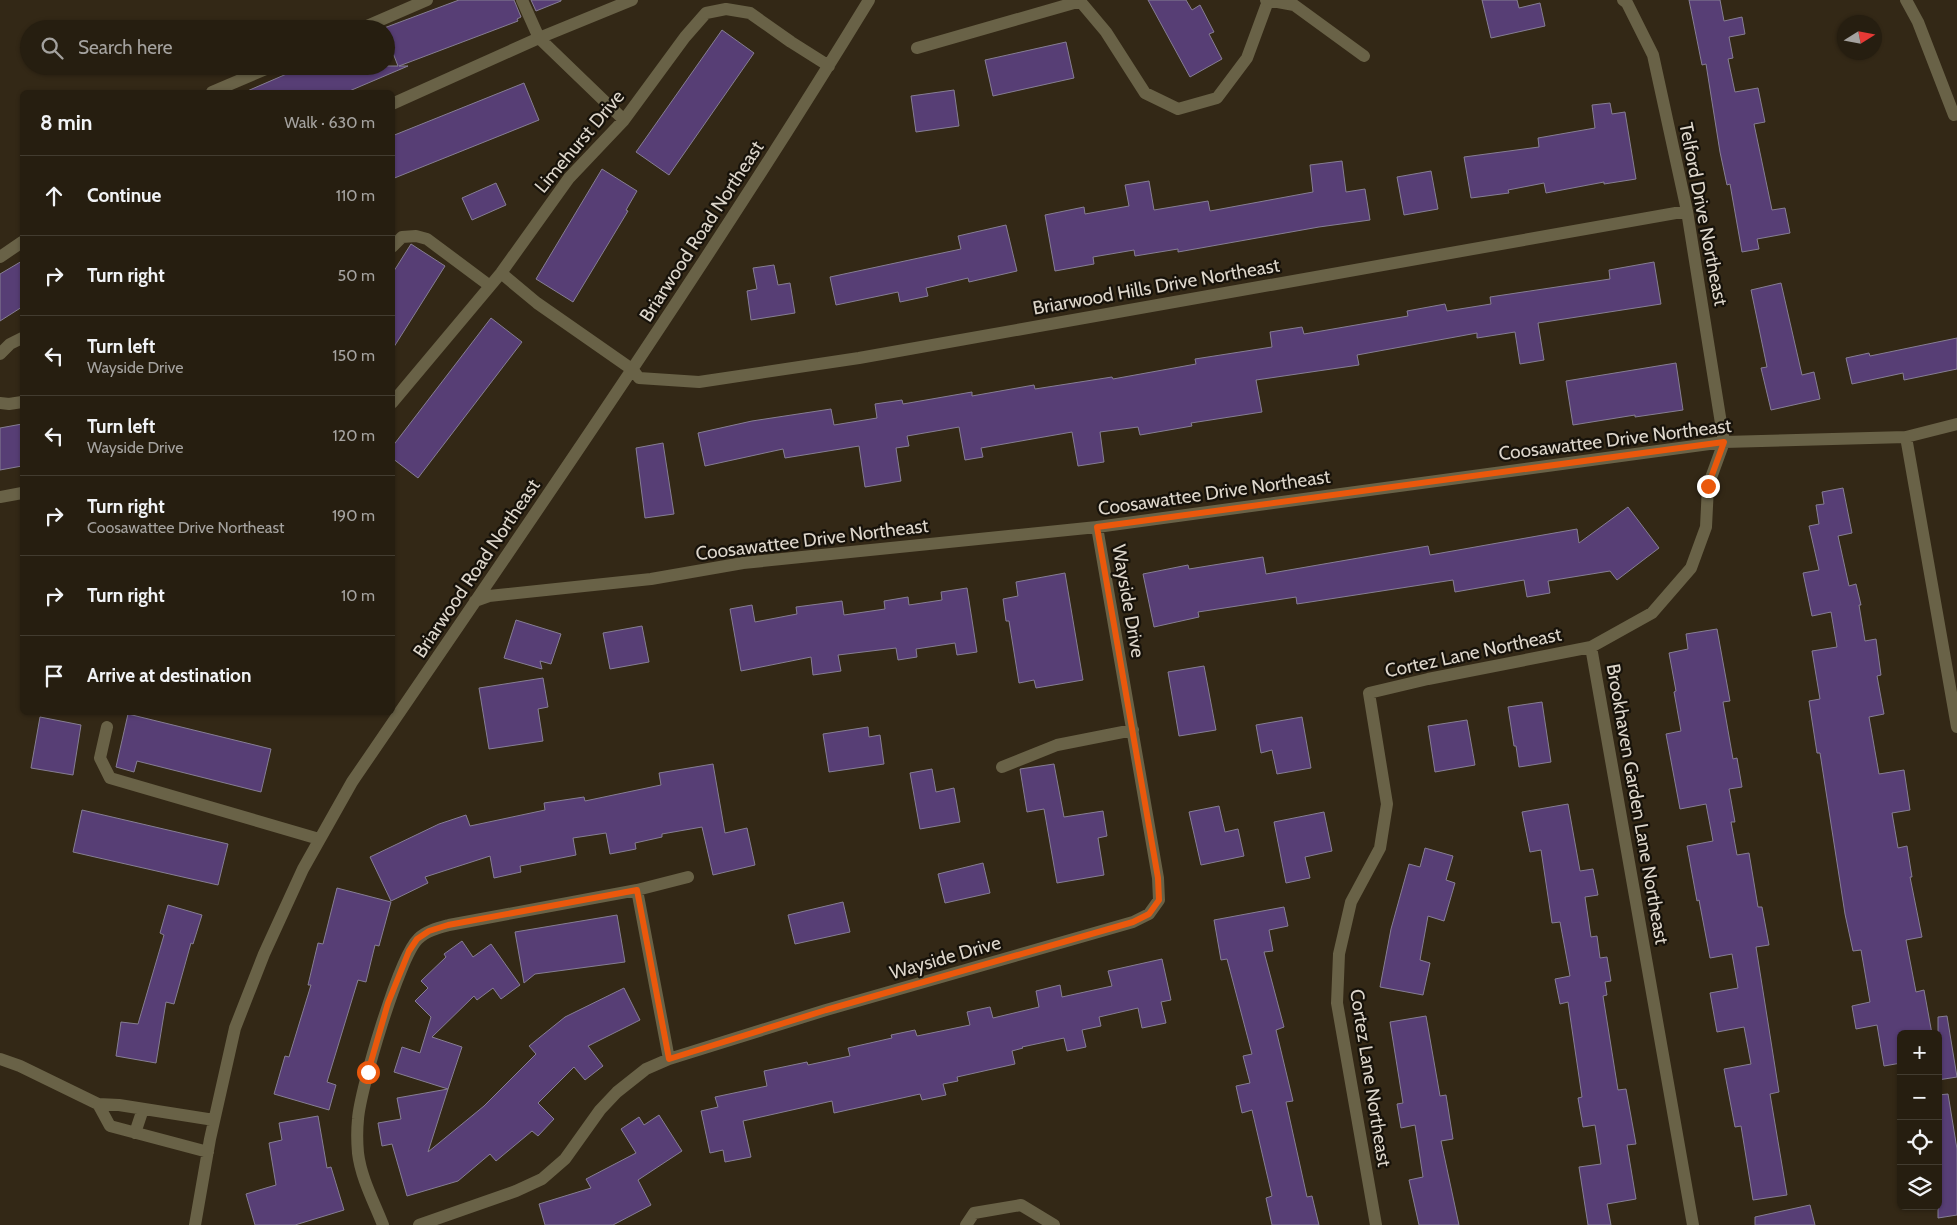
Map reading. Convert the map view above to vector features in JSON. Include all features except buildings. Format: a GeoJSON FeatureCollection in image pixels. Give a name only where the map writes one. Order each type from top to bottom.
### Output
{"type":"FeatureCollection","features":[{"type":"Feature","properties":{"kind":"street"},"geometry":{"type":"LineString","coordinates":[[380,20],[426,0]]}},
{"type":"Feature","properties":{"kind":"street"},"geometry":{"type":"LineString","coordinates":[[522,0],[539,38],[624,120]]}},
{"type":"Feature","properties":{"kind":"street"},"geometry":{"type":"LineString","coordinates":[[395,103],[539,38],[632,0]]}},
{"type":"Feature","properties":{"kind":"street","name":"Briarwood Road Northeast"},"geometry":{"type":"LineString","coordinates":[[195,1225],[214,1120],[235,1028],[264,954],[319,839],[352,782],[633,370],[829,66],[869,0]]}},
{"type":"Feature","properties":{"kind":"street"},"geometry":{"type":"LineString","coordinates":[[917,48],[1080,1],[1106,32],[1144,93],[1178,109],[1217,98],[1247,58],[1267,0],[1294,5],[1364,56]]}},
{"type":"Feature","properties":{"kind":"street","name":"Telford Drive Northeast"},"geometry":{"type":"LineString","coordinates":[[1623,0],[1627,2],[1653,55],[1687,211],[1724,442]]}},
{"type":"Feature","properties":{"kind":"street"},"geometry":{"type":"LineString","coordinates":[[1906,0],[1918,22],[1954,115]]}},
{"type":"Feature","properties":{"kind":"street","name":"Limehurst Drive"},"geometry":{"type":"LineString","coordinates":[[395,399],[490,286],[569,178],[624,120],[685,37],[706,13],[726,9],[750,13],[829,66]]}},
{"type":"Feature","properties":{"kind":"street"},"geometry":{"type":"LineString","coordinates":[[217,90],[252,75]]}},
{"type":"Feature","properties":{"kind":"street","name":"Briarwood Hills Drive Northeast"},"geometry":{"type":"LineString","coordinates":[[501,272],[537,303],[633,370],[639,378],[699,382],[859,358],[1687,211]]}},
{"type":"Feature","properties":{"kind":"street"},"geometry":{"type":"LineString","coordinates":[[395,244],[402,237],[416,236],[427,239],[490,286]]}},
{"type":"Feature","properties":{"kind":"street"},"geometry":{"type":"LineString","coordinates":[[0,257],[20,243]]}},
{"type":"Feature","properties":{"kind":"street"},"geometry":{"type":"LineString","coordinates":[[0,354],[10,344],[20,339]]}},
{"type":"Feature","properties":{"kind":"street"},"geometry":{"type":"LineString","coordinates":[[0,403],[20,402]]}},
{"type":"Feature","properties":{"kind":"street","name":"Coosawattee Drive Northeast"},"geometry":{"type":"LineString","coordinates":[[475,601],[489,596],[651,579],[744,563],[1097,527],[1724,442],[1906,437],[1957,424]]}},
{"type":"Feature","properties":{"kind":"street"},"geometry":{"type":"LineString","coordinates":[[1906,437],[1957,727]]}},
{"type":"Feature","properties":{"kind":"street","name":"Brookhaven Garden Lane Northeast"},"geometry":{"type":"LineString","coordinates":[[1693,1225],[1591,647],[1652,613],[1691,568],[1706,527],[1708,486],[1724,442]]}},
{"type":"Feature","properties":{"kind":"street"},"geometry":{"type":"LineString","coordinates":[[0,497],[20,493]]}},
{"type":"Feature","properties":{"kind":"street","name":"Wayside Drive"},"geometry":{"type":"LineString","coordinates":[[419,1225],[516,1191],[542,1179],[565,1159],[600,1110],[617,1092],[646,1069],[669,1059],[826,1010],[1087,936],[1133,922],[1149,914],[1159,900],[1158,878],[1097,527]]}},
{"type":"Feature","properties":{"kind":"street","name":"Cortez Lane Northeast"},"geometry":{"type":"LineString","coordinates":[[1376,1225],[1337,1003],[1339,954],[1351,902],[1380,848],[1387,804],[1368,693],[1428,679],[1591,647]]}},
{"type":"Feature","properties":{"kind":"street"},"geometry":{"type":"LineString","coordinates":[[107,727],[100,758],[110,778],[319,839]]}},
{"type":"Feature","properties":{"kind":"street"},"geometry":{"type":"LineString","coordinates":[[1002,767],[1056,746],[1133,730]]}},
{"type":"Feature","properties":{"kind":"street"},"geometry":{"type":"LineString","coordinates":[[383,1225],[363,1174],[358,1152],[358,1118],[368,1072],[388,1003],[409,951],[417,939],[429,931],[448,925],[637,890],[688,877]]}},
{"type":"Feature","properties":{"kind":"street"},"geometry":{"type":"LineString","coordinates":[[637,890],[669,1059]]}},
{"type":"Feature","properties":{"kind":"street"},"geometry":{"type":"LineString","coordinates":[[0,1059],[20,1066],[98,1104],[214,1120]]}},
{"type":"Feature","properties":{"kind":"street"},"geometry":{"type":"LineString","coordinates":[[98,1104],[110,1126],[208,1152]]}},
{"type":"Feature","properties":{"kind":"street"},"geometry":{"type":"LineString","coordinates":[[135,1133],[143,1109]]}},
{"type":"Feature","properties":{"kind":"street"},"geometry":{"type":"LineString","coordinates":[[966,1225],[974,1213],[1022,1205],[1054,1225]]}},
{"type":"Feature","properties":{"kind":"route"},"geometry":{"type":"LineString","coordinates":[[368,1072],[388,1003],[409,951],[417,939],[429,931],[448,925],[637,890],[669,1059],[826,1010],[1133,922],[1149,914],[1159,900],[1158,878],[1097,527],[1724,442],[1708,486]]}}]}
